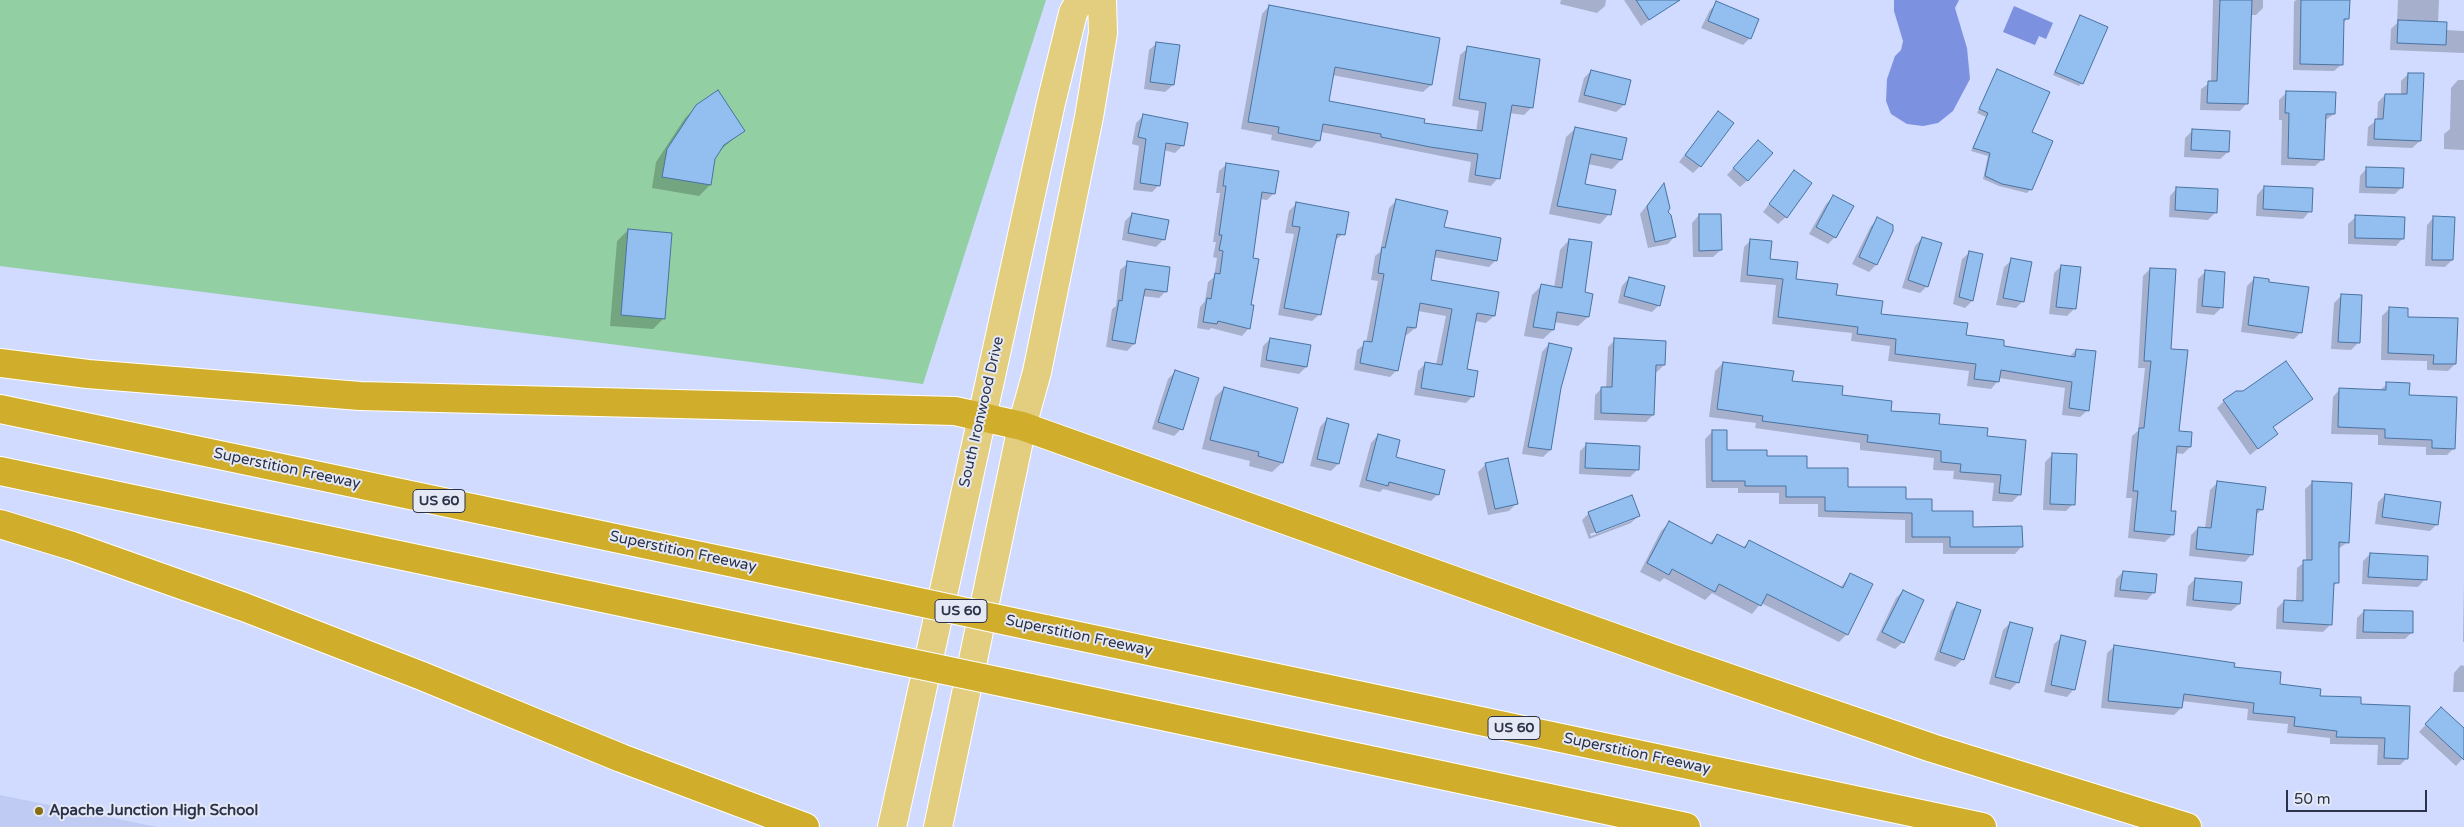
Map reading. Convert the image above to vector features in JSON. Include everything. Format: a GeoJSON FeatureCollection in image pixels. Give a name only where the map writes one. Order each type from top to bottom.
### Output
{"type":"FeatureCollection","features":[{"type":"Feature","properties":{"kind":"highway"},"geometry":{"type":"LineString","coordinates":[[0,363],[97,375],[360,396],[955,411],[1022,426],[1663,655],[1932,748],[2187,827]]}},
{"type":"Feature","properties":{"kind":"highway","name":"Superstition Freeway"},"geometry":{"type":"LineString","coordinates":[[0,409],[1982,827]]}},
{"type":"Feature","properties":{"kind":"highway"},"geometry":{"type":"LineString","coordinates":[[0,471],[1686,827]]}},
{"type":"Feature","properties":{"kind":"highway"},"geometry":{"type":"LineString","coordinates":[[0,524],[72,546],[244,608],[422,676],[621,758],[804,827]]}},
{"type":"Feature","properties":{"kind":"main road","name":"South Ironwood Drive"},"geometry":{"type":"LineString","coordinates":[[892,827],[980,417],[1068,31],[1073,13],[1080,0]]}},
{"type":"Feature","properties":{"kind":"main road"},"geometry":{"type":"LineString","coordinates":[[938,827],[1022,426],[1037,372],[1089,116],[1103,33],[1102,0]]}},
{"type":"Feature","properties":{"kind":"shaded area","name":"Apache Junction High School"},"geometry":{"type":"Polygon","coordinates":[[[0,795],[157,827],[0,827],[0,795]]]}},
{"type":"Feature","properties":{"kind":"green space"},"geometry":{"type":"Polygon","coordinates":[[[0,0],[1046,0],[923,384],[0,266],[0,0]]]}},
{"type":"Feature","properties":{"kind":"water"},"geometry":{"type":"Polygon","coordinates":[[[1894,0],[1959,0],[1955,8],[1967,48],[1970,79],[1953,111],[1938,123],[1923,126],[1907,124],[1891,114],[1886,101],[1887,79],[1895,56],[1901,50],[1903,41],[1894,11],[1894,0]]]}},
{"type":"Feature","properties":{"kind":"water"},"geometry":{"type":"Polygon","coordinates":[[[2014,6],[2053,23],[2046,39],[2039,36],[2035,45],[2003,32],[2014,6]]]}},
{"type":"Feature","properties":{"kind":"building"},"geometry":{"type":"Polygon","coordinates":[[[1636,0],[1680,0],[1649,20],[1636,0]]]}},
{"type":"Feature","properties":{"kind":"building"},"geometry":{"type":"Polygon","coordinates":[[[2220,0],[2252,0],[2248,104],[2207,103],[2208,81],[2217,81],[2220,0]]]}},
{"type":"Feature","properties":{"kind":"building"},"geometry":{"type":"Polygon","coordinates":[[[2301,0],[2350,0],[2349,19],[2344,19],[2343,65],[2300,64],[2301,0]]]}},
{"type":"Feature","properties":{"kind":"building"},"geometry":{"type":"Polygon","coordinates":[[[1716,1],[1759,19],[1751,39],[1708,21],[1716,1]]]}},
{"type":"Feature","properties":{"kind":"building"},"geometry":{"type":"Polygon","coordinates":[[[1269,5],[1440,38],[1432,85],[1335,67],[1329,101],[1425,119],[1424,123],[1482,131],[1486,103],[1459,99],[1467,46],[1540,59],[1533,108],[1512,105],[1500,179],[1475,175],[1478,154],[1430,147],[1381,137],[1381,134],[1323,124],[1320,141],[1278,133],[1279,127],[1248,122],[1269,5]]]}},
{"type":"Feature","properties":{"kind":"building"},"geometry":{"type":"Polygon","coordinates":[[[2080,15],[2108,27],[2083,84],[2055,72],[2080,15]]]}},
{"type":"Feature","properties":{"kind":"building"},"geometry":{"type":"Polygon","coordinates":[[[2398,20],[2447,22],[2446,45],[2397,43],[2398,20]]]}},
{"type":"Feature","properties":{"kind":"building"},"geometry":{"type":"Polygon","coordinates":[[[1156,42],[1180,45],[1174,85],[1150,82],[1156,42]]]}},
{"type":"Feature","properties":{"kind":"building"},"geometry":{"type":"Polygon","coordinates":[[[1997,69],[2050,92],[2032,132],[2053,141],[2032,190],[2002,184],[1985,176],[1990,153],[1973,148],[1988,113],[1979,109],[1997,69]]]}},
{"type":"Feature","properties":{"kind":"building"},"geometry":{"type":"Polygon","coordinates":[[[1591,70],[1631,80],[1625,105],[1584,95],[1591,70]]]}},
{"type":"Feature","properties":{"kind":"building"},"geometry":{"type":"Polygon","coordinates":[[[2408,73],[2424,73],[2421,141],[2374,139],[2375,119],[2383,119],[2385,94],[2407,94],[2408,73]]]}},
{"type":"Feature","properties":{"kind":"building"},"geometry":{"type":"Polygon","coordinates":[[[718,90],[745,131],[724,145],[715,159],[711,185],[662,177],[667,149],[696,105],[718,90]]]}},
{"type":"Feature","properties":{"kind":"building"},"geometry":{"type":"Polygon","coordinates":[[[2286,91],[2336,92],[2335,114],[2326,114],[2324,160],[2288,158],[2289,113],[2285,113],[2286,91]]]}},
{"type":"Feature","properties":{"kind":"building"},"geometry":{"type":"Polygon","coordinates":[[[1718,111],[1734,123],[1701,167],[1685,155],[1718,111]]]}},
{"type":"Feature","properties":{"kind":"building"},"geometry":{"type":"Polygon","coordinates":[[[1143,114],[1188,123],[1184,146],[1166,143],[1160,186],[1140,183],[1146,139],[1138,137],[1143,114]]]}},
{"type":"Feature","properties":{"kind":"building"},"geometry":{"type":"Polygon","coordinates":[[[1575,127],[1627,138],[1622,160],[1591,154],[1585,184],[1616,190],[1611,215],[1557,206],[1575,127]]]}},
{"type":"Feature","properties":{"kind":"building"},"geometry":{"type":"Polygon","coordinates":[[[2192,129],[2230,131],[2229,152],[2191,150],[2192,129]]]}},
{"type":"Feature","properties":{"kind":"building"},"geometry":{"type":"Polygon","coordinates":[[[1758,140],[1773,153],[1748,181],[1733,168],[1758,140]]]}},
{"type":"Feature","properties":{"kind":"building"},"geometry":{"type":"Polygon","coordinates":[[[1226,163],[1279,171],[1275,194],[1262,192],[1253,258],[1259,259],[1251,305],[1254,305],[1250,329],[1218,321],[1217,324],[1203,322],[1207,298],[1211,299],[1215,273],[1220,274],[1223,251],[1219,250],[1222,235],[1219,235],[1226,186],[1223,186],[1226,163]]]}},
{"type":"Feature","properties":{"kind":"building"},"geometry":{"type":"Polygon","coordinates":[[[2366,167],[2404,168],[2403,188],[2366,187],[2366,167]]]}},
{"type":"Feature","properties":{"kind":"building"},"geometry":{"type":"Polygon","coordinates":[[[1794,170],[1812,183],[1787,218],[1769,204],[1794,170]]]}},
{"type":"Feature","properties":{"kind":"building"},"geometry":{"type":"Polygon","coordinates":[[[1664,183],[1670,208],[1668,212],[1671,215],[1676,237],[1655,242],[1647,206],[1664,183]]]}},
{"type":"Feature","properties":{"kind":"building"},"geometry":{"type":"Polygon","coordinates":[[[2264,186],[2313,188],[2312,212],[2263,209],[2264,186]]]}},
{"type":"Feature","properties":{"kind":"building"},"geometry":{"type":"Polygon","coordinates":[[[2176,187],[2218,189],[2217,213],[2175,210],[2176,187]]]}},
{"type":"Feature","properties":{"kind":"building"},"geometry":{"type":"Polygon","coordinates":[[[1833,195],[1854,206],[1836,238],[1816,227],[1833,195]]]}},
{"type":"Feature","properties":{"kind":"building"},"geometry":{"type":"Polygon","coordinates":[[[1396,199],[1448,211],[1444,227],[1501,238],[1497,261],[1436,250],[1431,280],[1499,292],[1495,316],[1477,313],[1467,369],[1478,371],[1474,397],[1421,388],[1425,362],[1442,365],[1452,309],[1420,303],[1416,328],[1407,327],[1398,371],[1360,363],[1364,341],[1372,342],[1384,274],[1378,273],[1382,247],[1385,248],[1396,199]]]}},
{"type":"Feature","properties":{"kind":"building"},"geometry":{"type":"Polygon","coordinates":[[[1296,202],[1349,212],[1345,235],[1337,234],[1321,315],[1284,308],[1300,227],[1292,226],[1296,202]]]}},
{"type":"Feature","properties":{"kind":"building"},"geometry":{"type":"Polygon","coordinates":[[[1132,213],[1169,220],[1165,240],[1128,233],[1132,213]]]}},
{"type":"Feature","properties":{"kind":"building"},"geometry":{"type":"Polygon","coordinates":[[[1699,214],[1721,214],[1722,250],[1699,251],[1699,214]]]}},
{"type":"Feature","properties":{"kind":"building"},"geometry":{"type":"Polygon","coordinates":[[[2355,215],[2405,217],[2404,239],[2355,238],[2355,215]]]}},
{"type":"Feature","properties":{"kind":"building"},"geometry":{"type":"Polygon","coordinates":[[[2433,216],[2455,217],[2453,260],[2432,260],[2433,216]]]}},
{"type":"Feature","properties":{"kind":"building"},"geometry":{"type":"Polygon","coordinates":[[[1877,217],[1893,225],[1893,231],[1877,265],[1859,257],[1877,217]]]}},
{"type":"Feature","properties":{"kind":"building"},"geometry":{"type":"Polygon","coordinates":[[[628,229],[672,233],[665,319],[621,315],[628,229]]]}},
{"type":"Feature","properties":{"kind":"building"},"geometry":{"type":"Polygon","coordinates":[[[1922,237],[1942,243],[1928,287],[1908,280],[1922,237]]]}},
{"type":"Feature","properties":{"kind":"building"},"geometry":{"type":"Polygon","coordinates":[[[1569,239],[1592,242],[1585,292],[1593,294],[1589,317],[1557,312],[1554,330],[1533,327],[1541,284],[1562,288],[1569,239]]]}},
{"type":"Feature","properties":{"kind":"building"},"geometry":{"type":"Polygon","coordinates":[[[1750,239],[1772,241],[1770,259],[1798,262],[1796,279],[1838,284],[1836,295],[1883,301],[1881,314],[1968,323],[1966,335],[2004,340],[2004,346],[2075,357],[2076,349],[2096,351],[2089,411],[2069,408],[2072,382],[2001,370],[1999,382],[1974,379],[1976,364],[1895,354],[1896,339],[1857,334],[1858,327],[1778,317],[1783,279],[1747,275],[1750,239]]]}},
{"type":"Feature","properties":{"kind":"building"},"geometry":{"type":"Polygon","coordinates":[[[1969,251],[1983,254],[1973,301],[1959,297],[1969,251]]]}},
{"type":"Feature","properties":{"kind":"building"},"geometry":{"type":"Polygon","coordinates":[[[2011,258],[2032,262],[2024,302],[2003,298],[2011,258]]]}},
{"type":"Feature","properties":{"kind":"building"},"geometry":{"type":"Polygon","coordinates":[[[1127,261],[1170,267],[1167,292],[1145,289],[1135,344],[1112,340],[1119,300],[1122,301],[1127,261]]]}},
{"type":"Feature","properties":{"kind":"building"},"geometry":{"type":"Polygon","coordinates":[[[2061,265],[2081,267],[2076,309],[2056,307],[2061,265]]]}},
{"type":"Feature","properties":{"kind":"building"},"geometry":{"type":"Polygon","coordinates":[[[2150,268],[2176,269],[2171,349],[2188,350],[2179,431],[2192,432],[2191,447],[2177,446],[2171,511],[2176,511],[2174,535],[2134,531],[2138,491],[2133,491],[2139,428],[2144,428],[2151,361],[2144,361],[2150,268]]]}},
{"type":"Feature","properties":{"kind":"building"},"geometry":{"type":"Polygon","coordinates":[[[2205,270],[2225,272],[2223,308],[2202,306],[2205,270]]]}},
{"type":"Feature","properties":{"kind":"building"},"geometry":{"type":"Polygon","coordinates":[[[1629,277],[1665,286],[1660,306],[1624,296],[1629,277]]]}},
{"type":"Feature","properties":{"kind":"building"},"geometry":{"type":"Polygon","coordinates":[[[2254,277],[2269,279],[2269,282],[2309,287],[2302,333],[2248,325],[2254,277]]]}},
{"type":"Feature","properties":{"kind":"building"},"geometry":{"type":"Polygon","coordinates":[[[2341,294],[2362,295],[2360,343],[2338,342],[2341,294]]]}},
{"type":"Feature","properties":{"kind":"building"},"geometry":{"type":"Polygon","coordinates":[[[2389,307],[2408,308],[2408,317],[2458,318],[2456,364],[2433,364],[2434,355],[2388,353],[2389,307]]]}},
{"type":"Feature","properties":{"kind":"building"},"geometry":{"type":"Polygon","coordinates":[[[1270,338],[1311,345],[1307,367],[1266,360],[1270,338]]]}},
{"type":"Feature","properties":{"kind":"building"},"geometry":{"type":"Polygon","coordinates":[[[1614,338],[1666,341],[1665,365],[1656,365],[1654,415],[1601,413],[1601,387],[1612,387],[1614,338]]]}},
{"type":"Feature","properties":{"kind":"building"},"geometry":{"type":"Polygon","coordinates":[[[1549,343],[1572,348],[1561,388],[1551,450],[1528,447],[1549,343]]]}},
{"type":"Feature","properties":{"kind":"building"},"geometry":{"type":"Polygon","coordinates":[[[2286,361],[2313,399],[2273,427],[2278,434],[2258,449],[2223,400],[2236,391],[2243,391],[2286,361]]]}},
{"type":"Feature","properties":{"kind":"building"},"geometry":{"type":"Polygon","coordinates":[[[1723,362],[1794,371],[1792,381],[1843,386],[1842,395],[1892,401],[1891,411],[1940,414],[1939,424],[1988,428],[1987,436],[2026,440],[2021,495],[1999,493],[2001,475],[1960,472],[1961,464],[1941,462],[1941,451],[1867,442],[1868,435],[1762,421],[1763,416],[1717,409],[1723,362]]]}},
{"type":"Feature","properties":{"kind":"building"},"geometry":{"type":"Polygon","coordinates":[[[1175,370],[1199,378],[1183,430],[1158,422],[1175,370]]]}},
{"type":"Feature","properties":{"kind":"building"},"geometry":{"type":"Polygon","coordinates":[[[2386,382],[2410,383],[2409,395],[2457,397],[2455,449],[2432,448],[2432,440],[2385,438],[2385,429],[2338,427],[2339,388],[2386,390],[2386,382]]]}},
{"type":"Feature","properties":{"kind":"building"},"geometry":{"type":"Polygon","coordinates":[[[1224,387],[1298,408],[1283,463],[1258,456],[1259,452],[1210,440],[1224,387]]]}},
{"type":"Feature","properties":{"kind":"building"},"geometry":{"type":"Polygon","coordinates":[[[1327,418],[1349,424],[1339,464],[1317,459],[1327,418]]]}},
{"type":"Feature","properties":{"kind":"building"},"geometry":{"type":"Polygon","coordinates":[[[1712,430],[1727,430],[1727,450],[1767,450],[1767,456],[1807,456],[1807,468],[1848,468],[1848,487],[1906,487],[1906,499],[1932,499],[1932,511],[1973,511],[1973,527],[2022,526],[2023,547],[1950,547],[1950,537],[1912,537],[1912,513],[1825,511],[1825,497],[1786,497],[1786,486],[1745,486],[1745,481],[1712,481],[1712,430]]]}},
{"type":"Feature","properties":{"kind":"building"},"geometry":{"type":"Polygon","coordinates":[[[1378,434],[1400,440],[1396,457],[1445,470],[1439,495],[1389,482],[1388,486],[1366,480],[1378,434]]]}},
{"type":"Feature","properties":{"kind":"building"},"geometry":{"type":"Polygon","coordinates":[[[1586,443],[1640,446],[1639,470],[1585,468],[1586,443]]]}},
{"type":"Feature","properties":{"kind":"building"},"geometry":{"type":"Polygon","coordinates":[[[2052,453],[2077,454],[2075,505],[2050,504],[2052,453]]]}},
{"type":"Feature","properties":{"kind":"building"},"geometry":{"type":"Polygon","coordinates":[[[1508,458],[1518,504],[1495,509],[1485,463],[1508,458]]]}},
{"type":"Feature","properties":{"kind":"building"},"geometry":{"type":"Polygon","coordinates":[[[2217,481],[2266,487],[2263,510],[2257,509],[2253,555],[2196,549],[2198,527],[2211,528],[2217,481]]]}},
{"type":"Feature","properties":{"kind":"building"},"geometry":{"type":"Polygon","coordinates":[[[2312,481],[2352,483],[2349,543],[2339,542],[2339,583],[2334,583],[2332,625],[2283,622],[2284,600],[2303,601],[2303,560],[2312,560],[2312,481]]]}},
{"type":"Feature","properties":{"kind":"building"},"geometry":{"type":"Polygon","coordinates":[[[2385,494],[2441,502],[2438,525],[2382,517],[2385,494]]]}},
{"type":"Feature","properties":{"kind":"building"},"geometry":{"type":"Polygon","coordinates":[[[1632,495],[1640,516],[1596,533],[1588,512],[1632,495]]]}},
{"type":"Feature","properties":{"kind":"building"},"geometry":{"type":"Polygon","coordinates":[[[1669,521],[1712,544],[1717,534],[1745,548],[1749,540],[1843,588],[1850,573],[1873,584],[1848,635],[1767,594],[1761,606],[1719,584],[1715,592],[1672,569],[1669,575],[1647,563],[1669,521]]]}},
{"type":"Feature","properties":{"kind":"building"},"geometry":{"type":"Polygon","coordinates":[[[2370,553],[2428,556],[2427,580],[2368,577],[2370,553]]]}},
{"type":"Feature","properties":{"kind":"building"},"geometry":{"type":"Polygon","coordinates":[[[2123,571],[2157,574],[2155,593],[2120,590],[2123,571]]]}},
{"type":"Feature","properties":{"kind":"building"},"geometry":{"type":"Polygon","coordinates":[[[2195,578],[2242,582],[2240,604],[2193,600],[2195,578]]]}},
{"type":"Feature","properties":{"kind":"building"},"geometry":{"type":"Polygon","coordinates":[[[1903,590],[1924,600],[1904,643],[1882,632],[1903,590]]]}},
{"type":"Feature","properties":{"kind":"building"},"geometry":{"type":"Polygon","coordinates":[[[1957,602],[1981,610],[1964,660],[1940,652],[1957,602]]]}},
{"type":"Feature","properties":{"kind":"building"},"geometry":{"type":"Polygon","coordinates":[[[2364,610],[2413,611],[2413,633],[2363,632],[2364,610]]]}},
{"type":"Feature","properties":{"kind":"building"},"geometry":{"type":"Polygon","coordinates":[[[2010,622],[2033,628],[2019,683],[1995,677],[2010,622]]]}},
{"type":"Feature","properties":{"kind":"building"},"geometry":{"type":"Polygon","coordinates":[[[2061,635],[2086,641],[2075,690],[2051,685],[2061,635]]]}},
{"type":"Feature","properties":{"kind":"building"},"geometry":{"type":"Polygon","coordinates":[[[2114,645],[2235,663],[2234,667],[2281,672],[2280,684],[2321,689],[2320,696],[2361,697],[2361,704],[2410,706],[2408,759],[2384,758],[2385,738],[2336,737],[2337,731],[2294,726],[2295,717],[2253,713],[2254,703],[2184,694],[2182,708],[2108,701],[2114,645]]]}},
{"type":"Feature","properties":{"kind":"building"},"geometry":{"type":"Polygon","coordinates":[[[2441,707],[2464,728],[2464,760],[2425,724],[2441,707]]]}},
{"type":"Feature","properties":{"kind":"place","name":"Apache Junction High School"},"geometry":{"type":"Point","coordinates":[39,811]}}]}
